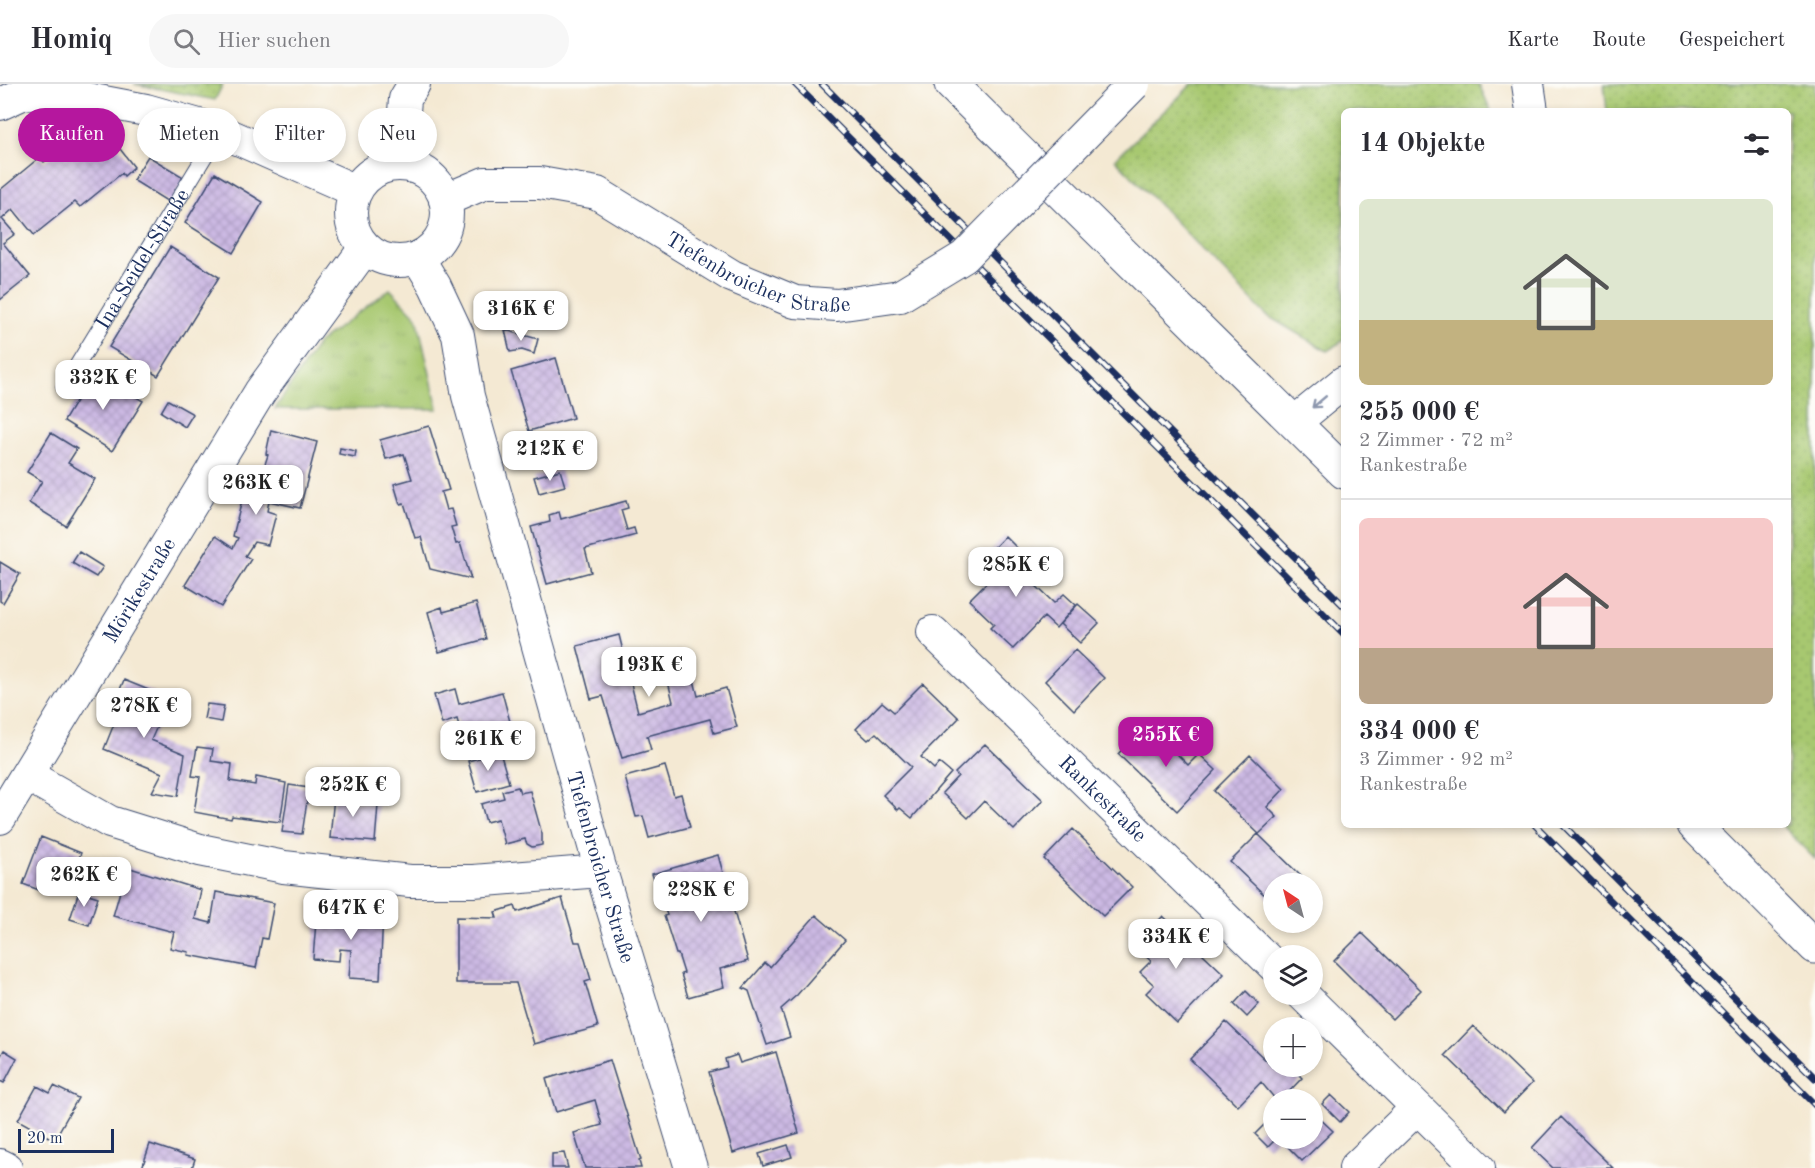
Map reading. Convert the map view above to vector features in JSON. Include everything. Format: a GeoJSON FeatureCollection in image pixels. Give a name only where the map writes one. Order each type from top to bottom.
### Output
{"type":"FeatureCollection","features":[{"type":"Feature","properties":{"kind":"main road"},"geometry":{"type":"LineString","coordinates":[[951,84],[1295,422],[1341,463]]}},
{"type":"Feature","properties":{"kind":"main road"},"geometry":{"type":"LineString","coordinates":[[1697,828],[1815,947]]}},
{"type":"Feature","properties":{"kind":"street"},"geometry":{"type":"LineString","coordinates":[[400,165],[405,99],[414,84]]}},
{"type":"Feature","properties":{"kind":"street","name":"Tiefenbroicher Straße"},"geometry":{"type":"LineString","coordinates":[[445,200],[485,183],[540,183],[597,192],[732,276],[795,302],[837,305],[900,296],[964,257],[1134,84]]}},
{"type":"Feature","properties":{"kind":"street"},"geometry":{"type":"LineString","coordinates":[[1528,84],[1532,108]]}},
{"type":"Feature","properties":{"kind":"street"},"geometry":{"type":"LineString","coordinates":[[0,104],[22,94],[46,91],[137,108]]}},
{"type":"Feature","properties":{"kind":"street"},"geometry":{"type":"LineString","coordinates":[[241,140],[356,190]]}},
{"type":"Feature","properties":{"kind":"street"},"geometry":{"type":"LineString","coordinates":[[400,165],[419,170],[435,182],[445,200],[446,223],[436,244],[418,258],[399,262],[381,258],[365,248],[354,231],[350,211],[356,190],[367,177],[382,168],[400,165]]}},
{"type":"Feature","properties":{"kind":"street","name":"Mörikestraße"},"geometry":{"type":"LineString","coordinates":[[0,818],[260,392],[365,248]]}},
{"type":"Feature","properties":{"kind":"street","name":"Tiefenbroicher Straße"},"geometry":{"type":"LineString","coordinates":[[418,258],[435,286],[458,335],[468,396],[601,871],[691,1168]]}},
{"type":"Feature","properties":{"kind":"street"},"geometry":{"type":"LineString","coordinates":[[1295,422],[1341,384]]}},
{"type":"Feature","properties":{"kind":"street","name":"Rankestraße"},"geometry":{"type":"LineString","coordinates":[[933,632],[1263,955]]}},
{"type":"Feature","properties":{"kind":"street"},"geometry":{"type":"LineString","coordinates":[[27,775],[110,822],[200,850],[284,867],[410,881],[473,881],[601,871]]}},
{"type":"Feature","properties":{"kind":"street"},"geometry":{"type":"LineString","coordinates":[[1313,1005],[1479,1168]]}},
{"type":"Feature","properties":{"kind":"street"},"geometry":{"type":"LineString","coordinates":[[1355,1168],[1418,1108]]}},
{"type":"Feature","properties":{"kind":"street"},"geometry":{"type":"LineString","coordinates":[[0,1165],[6,1168]]}},
{"type":"Feature","properties":{"kind":"lane","name":"Ina-Seidel-Straße"},"geometry":{"type":"LineString","coordinates":[[64,387],[201,162]]}},
{"type":"Feature","properties":{"kind":"green space"},"geometry":{"type":"Polygon","coordinates":[[[134,84],[223,84],[215,100],[134,84]]]}},
{"type":"Feature","properties":{"kind":"green space"},"geometry":{"type":"Polygon","coordinates":[[[1192,84],[1479,84],[1490,108],[1341,108],[1341,342],[1327,351],[1266,315],[1115,159],[1192,84]]]}},
{"type":"Feature","properties":{"kind":"green space"},"geometry":{"type":"Polygon","coordinates":[[[1604,84],[1815,84],[1815,859],[1784,828],[1791,828],[1791,108],[1607,108],[1604,84]]]}},
{"type":"Feature","properties":{"kind":"green space"},"geometry":{"type":"Polygon","coordinates":[[[390,289],[417,317],[438,409],[275,409],[318,343],[390,289]]]}},
{"type":"Feature","properties":{"kind":"building"},"geometry":{"type":"Polygon","coordinates":[[[125,155],[134,167],[124,176],[122,173],[80,207],[75,202],[34,235],[13,209],[2,219],[15,234],[3,243],[30,276],[0,300],[0,190],[34,162],[125,162],[125,155]]]}},
{"type":"Feature","properties":{"kind":"building"},"geometry":{"type":"Polygon","coordinates":[[[144,162],[158,162],[185,178],[170,203],[133,180],[144,162]]]}},
{"type":"Feature","properties":{"kind":"building"},"geometry":{"type":"Polygon","coordinates":[[[215,173],[263,202],[233,253],[185,223],[215,173]]]}},
{"type":"Feature","properties":{"kind":"building"},"geometry":{"type":"Polygon","coordinates":[[[170,247],[219,277],[158,376],[109,347],[170,247]]]}},
{"type":"Feature","properties":{"kind":"building"},"geometry":{"type":"Polygon","coordinates":[[[505,330],[538,339],[534,354],[522,350],[510,352],[505,330]]]}},
{"type":"Feature","properties":{"kind":"building"},"geometry":{"type":"Polygon","coordinates":[[[556,358],[573,418],[529,431],[511,371],[556,358]]]}},
{"type":"Feature","properties":{"kind":"building"},"geometry":{"type":"Polygon","coordinates":[[[94,371],[143,401],[112,451],[64,421],[94,371]]]}},
{"type":"Feature","properties":{"kind":"building"},"geometry":{"type":"Polygon","coordinates":[[[168,400],[193,414],[185,427],[161,412],[168,400]]]}},
{"type":"Feature","properties":{"kind":"building"},"geometry":{"type":"Polygon","coordinates":[[[429,426],[449,490],[441,492],[446,510],[451,509],[456,526],[451,527],[456,544],[460,543],[471,579],[430,569],[421,537],[415,538],[404,503],[400,504],[394,484],[412,479],[404,454],[386,459],[380,440],[429,426]]]}},
{"type":"Feature","properties":{"kind":"building"},"geometry":{"type":"Polygon","coordinates":[[[271,430],[317,442],[300,508],[269,501],[267,511],[276,514],[268,545],[254,542],[245,556],[251,559],[221,607],[185,585],[215,536],[233,548],[238,538],[233,536],[244,492],[255,495],[268,455],[266,454],[271,430]]]}},
{"type":"Feature","properties":{"kind":"building"},"geometry":{"type":"Polygon","coordinates":[[[51,433],[77,449],[68,463],[95,479],[66,526],[29,503],[42,481],[27,472],[51,433]]]}},
{"type":"Feature","properties":{"kind":"building"},"geometry":{"type":"Polygon","coordinates":[[[340,448],[356,451],[355,457],[339,454],[340,448]]]}},
{"type":"Feature","properties":{"kind":"building"},"geometry":{"type":"Polygon","coordinates":[[[560,470],[565,486],[539,493],[534,477],[560,470]]]}},
{"type":"Feature","properties":{"kind":"building"},"geometry":{"type":"Polygon","coordinates":[[[626,501],[628,508],[621,510],[627,530],[634,528],[636,535],[585,549],[591,572],[547,584],[531,527],[550,522],[549,515],[559,512],[561,519],[626,501]]]}},
{"type":"Feature","properties":{"kind":"building"},"geometry":{"type":"Polygon","coordinates":[[[1005,536],[1019,550],[1013,557],[1035,579],[1033,583],[1054,603],[1064,594],[1076,605],[1056,628],[1044,617],[1013,649],[990,628],[994,624],[969,600],[997,572],[983,559],[1005,536]]]}},
{"type":"Feature","properties":{"kind":"building"},"geometry":{"type":"Polygon","coordinates":[[[79,552],[103,567],[96,577],[72,563],[79,552]]]}},
{"type":"Feature","properties":{"kind":"building"},"geometry":{"type":"Polygon","coordinates":[[[0,562],[20,574],[3,603],[0,601],[0,562]]]}},
{"type":"Feature","properties":{"kind":"building"},"geometry":{"type":"Polygon","coordinates":[[[476,603],[486,639],[439,652],[428,612],[442,607],[443,612],[476,603]]]}},
{"type":"Feature","properties":{"kind":"building"},"geometry":{"type":"Polygon","coordinates":[[[1078,604],[1099,623],[1080,643],[1060,624],[1078,604]]]}},
{"type":"Feature","properties":{"kind":"building"},"geometry":{"type":"Polygon","coordinates":[[[619,635],[638,712],[673,702],[663,661],[679,656],[681,662],[689,660],[698,696],[726,688],[737,727],[714,733],[710,719],[680,727],[647,736],[651,750],[622,758],[603,696],[591,699],[577,646],[619,635]]]}},
{"type":"Feature","properties":{"kind":"building"},"geometry":{"type":"Polygon","coordinates":[[[1075,650],[1104,678],[1074,710],[1045,681],[1075,650]]]}},
{"type":"Feature","properties":{"kind":"building"},"geometry":{"type":"Polygon","coordinates":[[[124,680],[156,693],[146,717],[159,722],[151,740],[185,754],[178,796],[152,792],[162,773],[104,749],[120,709],[113,706],[124,680]]]}},
{"type":"Feature","properties":{"kind":"building"},"geometry":{"type":"Polygon","coordinates":[[[923,683],[959,718],[921,757],[934,769],[939,763],[951,773],[912,818],[900,808],[898,810],[883,795],[911,767],[876,733],[868,740],[856,729],[882,702],[894,712],[923,683]]]}},
{"type":"Feature","properties":{"kind":"building"},"geometry":{"type":"Polygon","coordinates":[[[455,689],[459,704],[502,692],[516,744],[496,749],[492,736],[476,741],[473,733],[462,736],[457,719],[442,724],[434,695],[455,689]]]}},
{"type":"Feature","properties":{"kind":"building"},"geometry":{"type":"Polygon","coordinates":[[[207,704],[224,706],[221,722],[204,719],[207,704]]]}},
{"type":"Feature","properties":{"kind":"building"},"geometry":{"type":"Polygon","coordinates":[[[1147,724],[1188,765],[1199,754],[1216,770],[1177,811],[1118,754],[1147,724]]]}},
{"type":"Feature","properties":{"kind":"building"},"geometry":{"type":"Polygon","coordinates":[[[985,744],[1043,800],[1014,830],[984,801],[968,818],[942,793],[958,776],[955,773],[985,744]]]}},
{"type":"Feature","properties":{"kind":"building"},"geometry":{"type":"Polygon","coordinates":[[[197,747],[213,749],[211,761],[232,764],[230,781],[255,785],[256,777],[286,783],[280,822],[232,816],[231,819],[194,812],[200,777],[192,776],[197,747]]]}},
{"type":"Feature","properties":{"kind":"building"},"geometry":{"type":"Polygon","coordinates":[[[500,752],[509,783],[477,792],[468,761],[500,752]]]}},
{"type":"Feature","properties":{"kind":"building"},"geometry":{"type":"Polygon","coordinates":[[[1250,755],[1284,789],[1267,807],[1277,817],[1259,834],[1214,791],[1250,755]]]}},
{"type":"Feature","properties":{"kind":"building"},"geometry":{"type":"Polygon","coordinates":[[[665,766],[674,796],[681,794],[690,827],[649,838],[643,816],[636,817],[625,777],[665,766]]]}},
{"type":"Feature","properties":{"kind":"building"},"geometry":{"type":"Polygon","coordinates":[[[289,785],[309,788],[302,834],[282,832],[289,785]]]}},
{"type":"Feature","properties":{"kind":"building"},"geometry":{"type":"Polygon","coordinates":[[[335,786],[353,788],[352,802],[378,805],[375,842],[330,838],[335,786]]]}},
{"type":"Feature","properties":{"kind":"building"},"geometry":{"type":"Polygon","coordinates":[[[518,787],[520,793],[530,791],[542,834],[542,845],[532,847],[525,839],[505,844],[498,819],[486,822],[481,804],[504,798],[502,791],[518,787]]]}},
{"type":"Feature","properties":{"kind":"building"},"geometry":{"type":"Polygon","coordinates":[[[1073,829],[1132,887],[1103,916],[1044,859],[1073,829]]]}},
{"type":"Feature","properties":{"kind":"building"},"geometry":{"type":"Polygon","coordinates":[[[1258,834],[1298,873],[1263,873],[1263,894],[1230,862],[1258,834]]]}},
{"type":"Feature","properties":{"kind":"building"},"geometry":{"type":"Polygon","coordinates":[[[41,837],[81,853],[67,888],[52,882],[47,893],[23,884],[41,837]]]}},
{"type":"Feature","properties":{"kind":"building"},"geometry":{"type":"Polygon","coordinates":[[[718,855],[748,961],[720,969],[724,987],[688,997],[681,974],[684,973],[652,874],[718,855]]]}},
{"type":"Feature","properties":{"kind":"building"},"geometry":{"type":"Polygon","coordinates":[[[127,867],[201,890],[195,919],[211,923],[216,892],[274,903],[267,939],[262,938],[256,968],[188,955],[189,952],[170,948],[174,932],[113,916],[127,867]]]}},
{"type":"Feature","properties":{"kind":"building"},"geometry":{"type":"Polygon","coordinates":[[[79,891],[98,897],[89,925],[70,919],[79,891]]]}},
{"type":"Feature","properties":{"kind":"building"},"geometry":{"type":"Polygon","coordinates":[[[562,898],[575,942],[580,942],[591,980],[585,982],[598,1027],[534,1044],[516,983],[456,983],[456,917],[497,918],[495,912],[515,906],[517,912],[562,898]]]}},
{"type":"Feature","properties":{"kind":"building"},"geometry":{"type":"Polygon","coordinates":[[[317,909],[383,914],[380,980],[349,978],[351,950],[340,949],[339,961],[313,959],[317,909]]]}},
{"type":"Feature","properties":{"kind":"building"},"geometry":{"type":"Polygon","coordinates":[[[816,915],[845,940],[797,995],[781,1009],[790,1037],[767,1045],[749,991],[743,988],[765,963],[770,967],[816,915]]]}},
{"type":"Feature","properties":{"kind":"building"},"geometry":{"type":"Polygon","coordinates":[[[1163,916],[1224,974],[1177,1023],[1146,993],[1154,985],[1140,972],[1151,961],[1134,946],[1163,916]]]}},
{"type":"Feature","properties":{"kind":"building"},"geometry":{"type":"Polygon","coordinates":[[[1362,933],[1421,990],[1392,1019],[1334,961],[1362,933]]]}},
{"type":"Feature","properties":{"kind":"building"},"geometry":{"type":"Polygon","coordinates":[[[1246,991],[1259,1004],[1247,1017],[1234,1004],[1246,991]]]}},
{"type":"Feature","properties":{"kind":"building"},"geometry":{"type":"Polygon","coordinates":[[[1226,1022],[1263,1057],[1263,1077],[1302,1078],[1292,1089],[1267,1089],[1261,1082],[1238,1106],[1190,1059],[1226,1022]]]}},
{"type":"Feature","properties":{"kind":"building"},"geometry":{"type":"Polygon","coordinates":[[[1473,1026],[1532,1083],[1504,1112],[1445,1055],[1473,1026]]]}},
{"type":"Feature","properties":{"kind":"building"},"geometry":{"type":"Polygon","coordinates":[[[4,1050],[17,1058],[4,1083],[0,1081],[0,1057],[4,1050]]]}},
{"type":"Feature","properties":{"kind":"building"},"geometry":{"type":"Polygon","coordinates":[[[776,1052],[799,1133],[733,1153],[709,1072],[727,1067],[725,1059],[737,1055],[740,1063],[776,1052]]]}},
{"type":"Feature","properties":{"kind":"building"},"geometry":{"type":"Polygon","coordinates":[[[610,1060],[641,1160],[639,1161],[641,1168],[585,1168],[574,1133],[602,1125],[595,1100],[556,1112],[546,1079],[610,1060]]]}},
{"type":"Feature","properties":{"kind":"building"},"geometry":{"type":"Polygon","coordinates":[[[37,1086],[50,1093],[54,1086],[78,1098],[54,1140],[18,1120],[37,1086]]]}},
{"type":"Feature","properties":{"kind":"building"},"geometry":{"type":"Polygon","coordinates":[[[1331,1095],[1349,1112],[1340,1122],[1323,1103],[1331,1095]]]}},
{"type":"Feature","properties":{"kind":"building"},"geometry":{"type":"Polygon","coordinates":[[[1561,1117],[1613,1168],[1553,1168],[1532,1148],[1561,1117]]]}},
{"type":"Feature","properties":{"kind":"building"},"geometry":{"type":"Polygon","coordinates":[[[1323,1121],[1333,1131],[1323,1141],[1323,1121]]]}},
{"type":"Feature","properties":{"kind":"building"},"geometry":{"type":"Polygon","coordinates":[[[1263,1126],[1263,1142],[1255,1134],[1263,1126]]]}},
{"type":"Feature","properties":{"kind":"building"},"geometry":{"type":"Polygon","coordinates":[[[150,1144],[195,1159],[192,1168],[142,1168],[150,1144]]]}},
{"type":"Feature","properties":{"kind":"building"},"geometry":{"type":"Polygon","coordinates":[[[788,1145],[792,1157],[763,1166],[759,1154],[788,1145]]]}},
{"type":"Feature","properties":{"kind":"building"},"geometry":{"type":"Polygon","coordinates":[[[1290,1149],[1314,1149],[1302,1161],[1290,1149]]]}},
{"type":"Feature","properties":{"kind":"building"},"geometry":{"type":"Polygon","coordinates":[[[564,1153],[568,1168],[552,1168],[552,1154],[564,1153]]]}},
{"type":"Feature","properties":{"kind":"railway"},"geometry":{"type":"LineString","coordinates":[[795,84],[1341,631]]}},
{"type":"Feature","properties":{"kind":"railway"},"geometry":{"type":"LineString","coordinates":[[822,84],[1341,603]]}},
{"type":"Feature","properties":{"kind":"railway"},"geometry":{"type":"LineString","coordinates":[[1538,828],[1815,1105]]}},
{"type":"Feature","properties":{"kind":"railway"},"geometry":{"type":"LineString","coordinates":[[1566,828],[1815,1078]]}}]}
